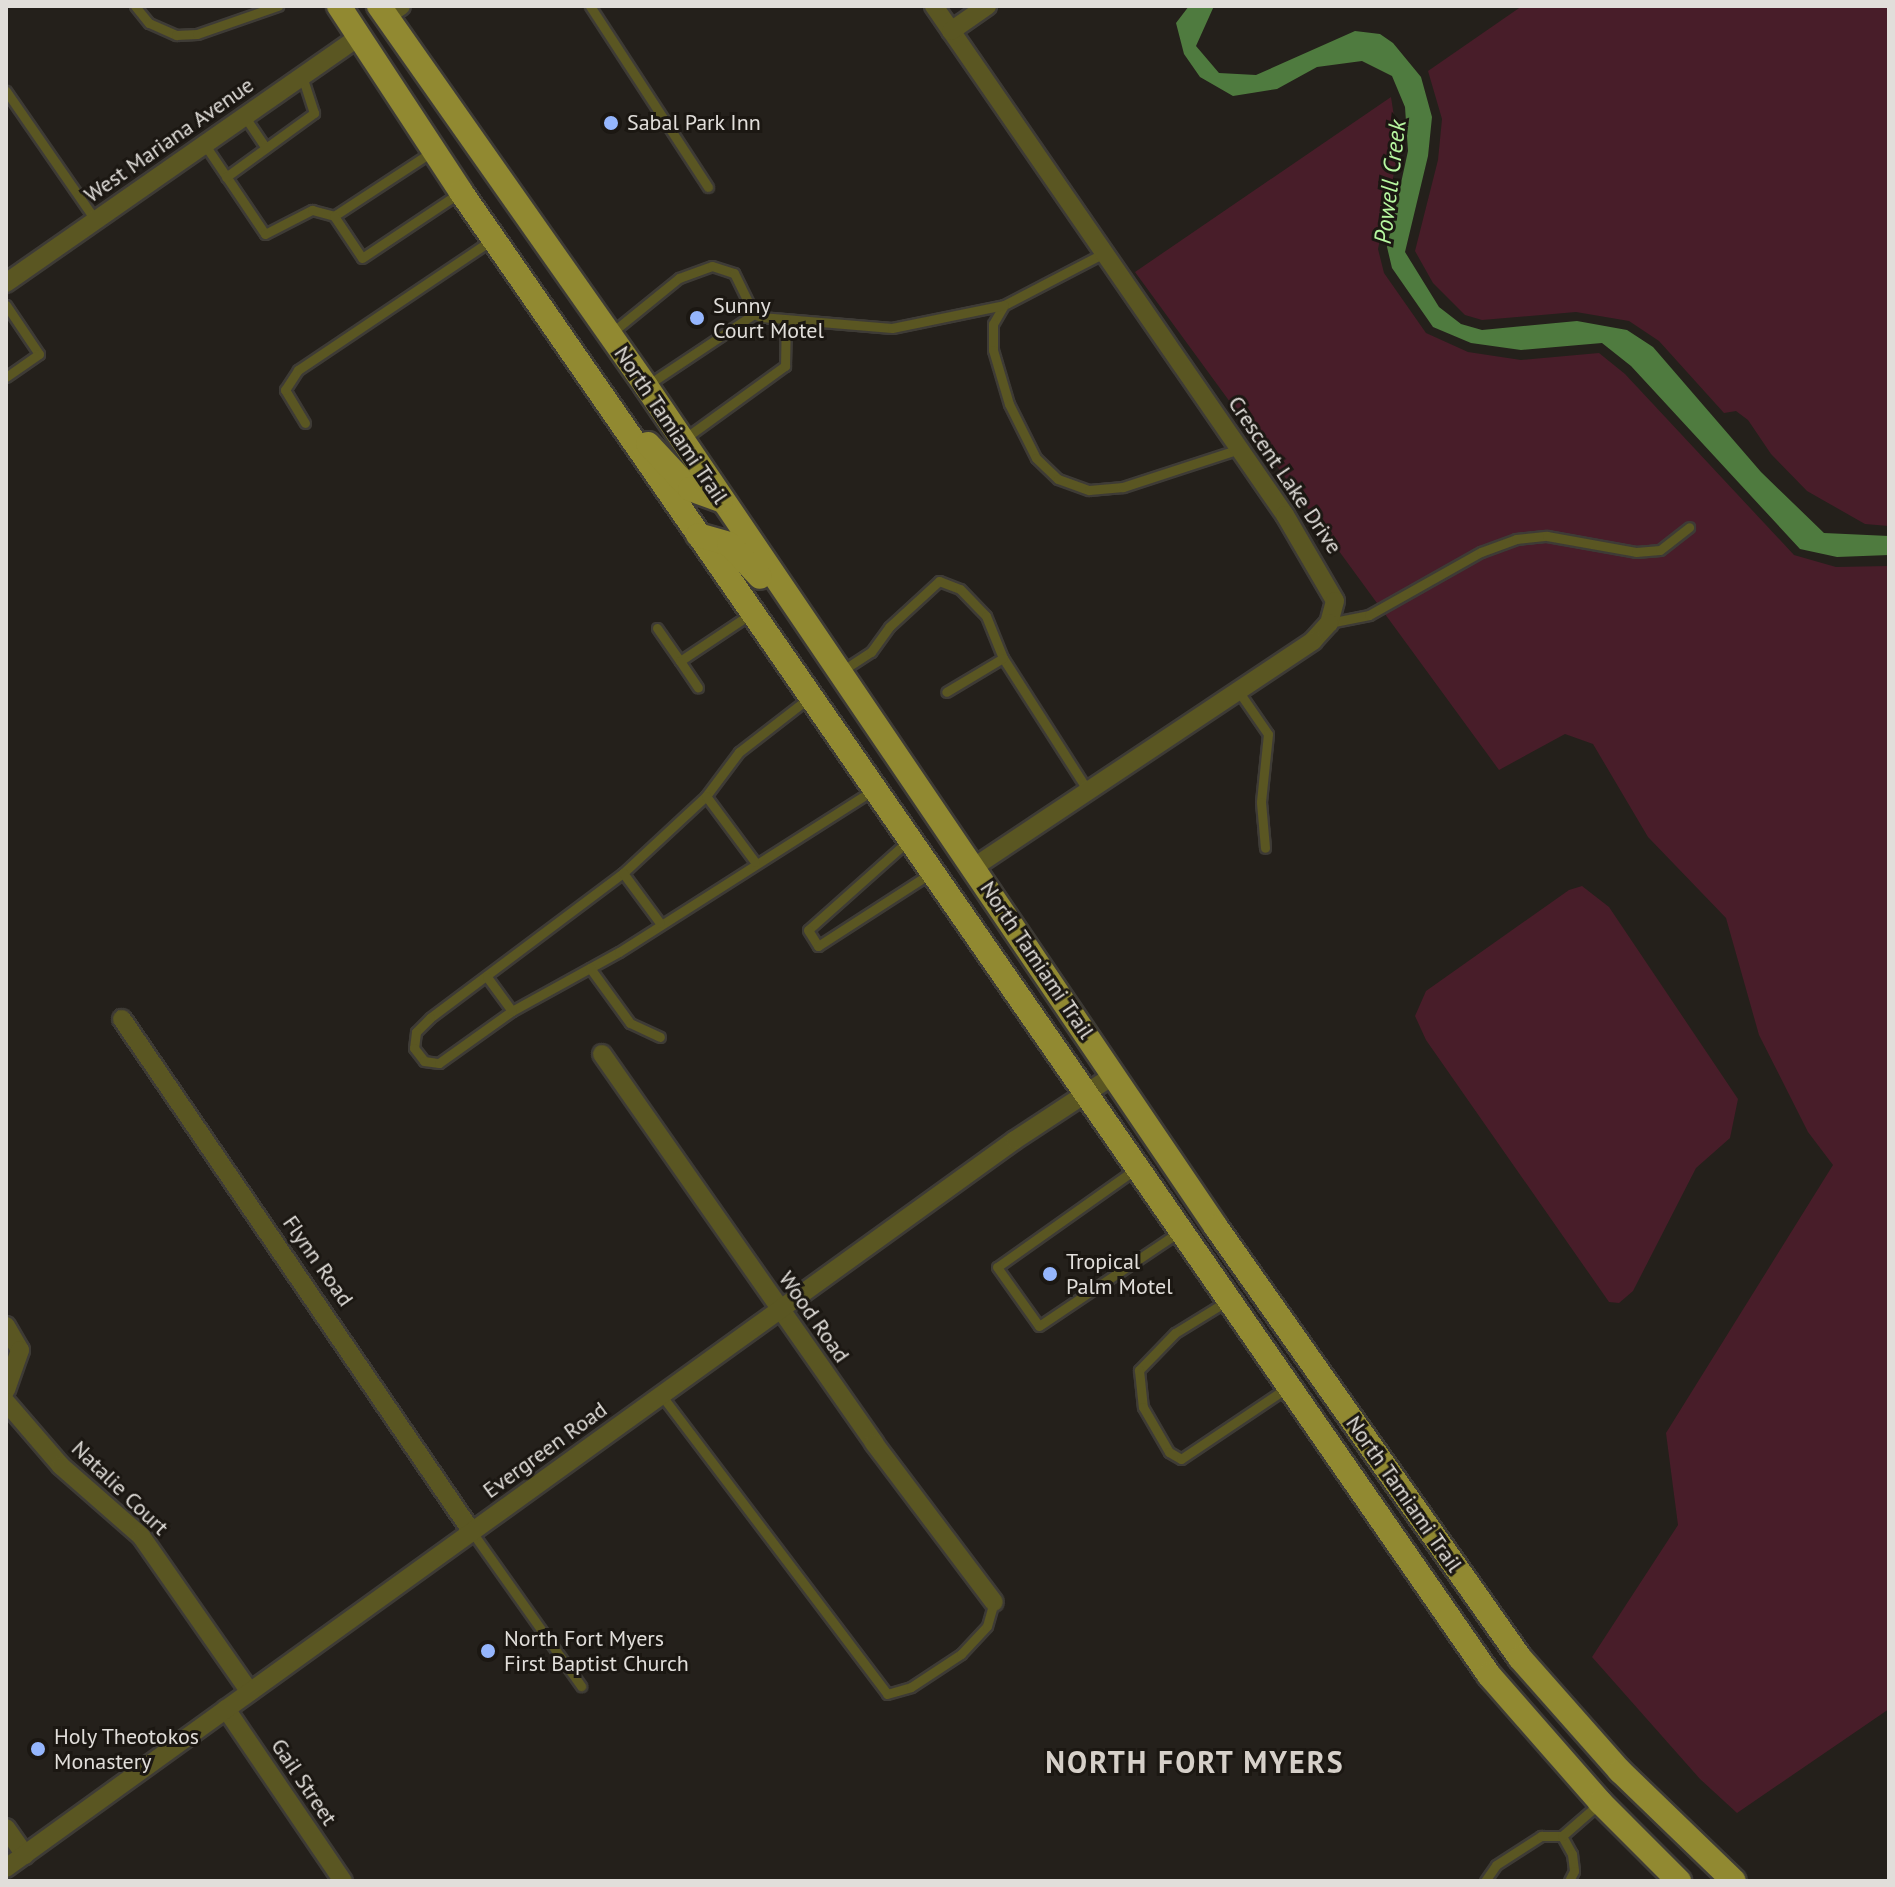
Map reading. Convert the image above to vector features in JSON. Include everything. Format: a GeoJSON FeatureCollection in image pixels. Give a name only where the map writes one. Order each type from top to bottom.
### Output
{"type":"FeatureCollection","features":[{"type":"Feature","properties":{"kind":"main road","name":"North Tamiami Trail"},"geometry":{"type":"LineString","coordinates":[[339,6],[493,239],[1489,1675],[1600,1802],[1679,1881]]}},
{"type":"Feature","properties":{"kind":"main road","name":"North Tamiami Trail"},"geometry":{"type":"LineString","coordinates":[[384,9],[646,386],[837,674],[975,866],[1114,1075],[1520,1658],[1620,1771],[1734,1881]]}},
{"type":"Feature","properties":{"kind":"main road"},"geometry":{"type":"LineString","coordinates":[[360,36],[390,52],[427,90],[445,99]]}},
{"type":"Feature","properties":{"kind":"main road"},"geometry":{"type":"LineString","coordinates":[[631,439],[659,452],[690,489],[721,500]]}},
{"type":"Feature","properties":{"kind":"main road"},"geometry":{"type":"LineString","coordinates":[[698,535],[729,544],[765,583],[785,593]]}},
{"type":"Feature","properties":{"kind":"main road"},"geometry":{"type":"LineString","coordinates":[[1378,1516],[1422,1559],[1456,1569]]}},
{"type":"Feature","properties":{"kind":"main road"},"geometry":{"type":"LineString","coordinates":[[1438,1602],[1465,1606],[1491,1638],[1520,1658]]}},
{"type":"Feature","properties":{"kind":"street","name":"Crescent Lake Drive"},"geometry":{"type":"LineString","coordinates":[[934,6],[1326,578],[1335,601],[1329,623]]}},
{"type":"Feature","properties":{"kind":"street"},"geometry":{"type":"LineString","coordinates":[[951,31],[987,6]]}},
{"type":"Feature","properties":{"kind":"street","name":"West Mariana Avenue"},"geometry":{"type":"LineString","coordinates":[[6,283],[360,36]]}},
{"type":"Feature","properties":{"kind":"street"},"geometry":{"type":"LineString","coordinates":[[975,866],[1239,692],[1313,641],[1329,623]]}},
{"type":"Feature","properties":{"kind":"street","name":"Flynn Road"},"geometry":{"type":"LineString","coordinates":[[122,1019],[472,1532]]}},
{"type":"Feature","properties":{"kind":"street","name":"Wood Road"},"geometry":{"type":"LineString","coordinates":[[602,1054],[780,1310],[994,1602]]}},
{"type":"Feature","properties":{"kind":"street","name":"Evergreen Road"},"geometry":{"type":"LineString","coordinates":[[6,1868],[780,1310],[1114,1075]]}},
{"type":"Feature","properties":{"kind":"street"},"geometry":{"type":"LineString","coordinates":[[6,1326],[20,1350],[6,1390]]}},
{"type":"Feature","properties":{"kind":"street","name":"Natalie Court"},"geometry":{"type":"LineString","coordinates":[[6,1402],[61,1466],[141,1536],[250,1692]]}},
{"type":"Feature","properties":{"kind":"street","name":"Gail Street"},"geometry":{"type":"LineString","coordinates":[[226,1709],[343,1881]]}},
{"type":"Feature","properties":{"kind":"street"},"geometry":{"type":"LineString","coordinates":[[6,1828],[25,1855]]}},
{"type":"Feature","properties":{"kind":"lane"},"geometry":{"type":"LineString","coordinates":[[135,6],[149,23],[176,35],[197,34],[278,6]]}},
{"type":"Feature","properties":{"kind":"lane"},"geometry":{"type":"LineString","coordinates":[[590,6],[708,187]]}},
{"type":"Feature","properties":{"kind":"lane"},"geometry":{"type":"LineString","coordinates":[[226,177],[314,113],[302,76]]}},
{"type":"Feature","properties":{"kind":"lane"},"geometry":{"type":"LineString","coordinates":[[6,91],[96,221]]}},
{"type":"Feature","properties":{"kind":"lane"},"geometry":{"type":"LineString","coordinates":[[245,117],[266,148]]}},
{"type":"Feature","properties":{"kind":"lane"},"geometry":{"type":"LineString","coordinates":[[205,145],[265,234],[312,210],[334,216],[362,258],[461,192]]}},
{"type":"Feature","properties":{"kind":"lane"},"geometry":{"type":"LineString","coordinates":[[334,216],[433,151]]}},
{"type":"Feature","properties":{"kind":"lane"},"geometry":{"type":"LineString","coordinates":[[305,423],[285,390],[298,370],[493,239]]}},
{"type":"Feature","properties":{"kind":"lane"},"geometry":{"type":"LineString","coordinates":[[646,386],[754,314],[786,320],[892,328],[1004,305],[1104,253]]}},
{"type":"Feature","properties":{"kind":"lane"},"geometry":{"type":"LineString","coordinates":[[610,334],[679,278],[712,266],[734,273],[754,314]]}},
{"type":"Feature","properties":{"kind":"lane"},"geometry":{"type":"LineString","coordinates":[[6,305],[39,354],[6,377]]}},
{"type":"Feature","properties":{"kind":"lane"},"geometry":{"type":"LineString","coordinates":[[1004,305],[993,324],[993,350],[1009,404],[1036,458],[1058,479],[1089,490],[1123,487],[1239,449]]}},
{"type":"Feature","properties":{"kind":"lane"},"geometry":{"type":"LineString","coordinates":[[681,441],[785,366],[786,320]]}},
{"type":"Feature","properties":{"kind":"lane"},"geometry":{"type":"LineString","coordinates":[[1329,623],[1369,615],[1481,552],[1516,539],[1547,536],[1636,552],[1660,550],[1689,527]]}},
{"type":"Feature","properties":{"kind":"lane"},"geometry":{"type":"LineString","coordinates":[[837,674],[871,652],[915,599],[939,581],[960,589],[986,616],[1003,658],[1088,791]]}},
{"type":"Feature","properties":{"kind":"lane"},"geometry":{"type":"LineString","coordinates":[[680,661],[752,613]]}},
{"type":"Feature","properties":{"kind":"lane"},"geometry":{"type":"LineString","coordinates":[[657,628],[698,688]]}},
{"type":"Feature","properties":{"kind":"lane"},"geometry":{"type":"LineString","coordinates":[[946,692],[1003,658]]}},
{"type":"Feature","properties":{"kind":"lane"},"geometry":{"type":"LineString","coordinates":[[1239,692],[1268,734],[1261,802],[1265,848]]}},
{"type":"Feature","properties":{"kind":"lane"},"geometry":{"type":"LineString","coordinates":[[810,697],[739,752],[706,796],[623,873],[430,1018],[416,1032],[414,1048],[424,1061],[439,1063],[512,1011],[590,968],[873,789]]}},
{"type":"Feature","properties":{"kind":"lane"},"geometry":{"type":"LineString","coordinates":[[706,796],[755,862]]}},
{"type":"Feature","properties":{"kind":"lane"},"geometry":{"type":"LineString","coordinates":[[909,840],[808,930],[818,946],[931,873]]}},
{"type":"Feature","properties":{"kind":"lane"},"geometry":{"type":"LineString","coordinates":[[623,873],[660,923]]}},
{"type":"Feature","properties":{"kind":"lane"},"geometry":{"type":"LineString","coordinates":[[590,968],[630,1023],[660,1037]]}},
{"type":"Feature","properties":{"kind":"lane"},"geometry":{"type":"LineString","coordinates":[[487,977],[512,1011]]}},
{"type":"Feature","properties":{"kind":"lane"},"geometry":{"type":"LineString","coordinates":[[1137,1168],[997,1267],[1039,1326],[1181,1231]]}},
{"type":"Feature","properties":{"kind":"lane"},"geometry":{"type":"LineString","coordinates":[[1227,1301],[1175,1333],[1139,1370],[1143,1407],[1169,1452],[1181,1459],[1288,1387]]}},
{"type":"Feature","properties":{"kind":"lane"},"geometry":{"type":"LineString","coordinates":[[662,1396],[887,1694],[911,1687],[961,1654],[987,1626],[994,1602]]}},
{"type":"Feature","properties":{"kind":"lane"},"geometry":{"type":"LineString","coordinates":[[472,1532],[581,1686]]}},
{"type":"Feature","properties":{"kind":"lane"},"geometry":{"type":"LineString","coordinates":[[1485,1881],[1496,1865],[1541,1836],[1562,1836],[1600,1802]]}},
{"type":"Feature","properties":{"kind":"lane"},"geometry":{"type":"LineString","coordinates":[[1562,1836],[1572,1854],[1574,1871],[1569,1881]]}},
{"type":"Feature","properties":{"kind":"shaded area"},"geometry":{"type":"Polygon","coordinates":[[[1189,6],[1214,6],[1196,46],[1219,73],[1256,75],[1355,31],[1380,34],[1393,43],[1421,77],[1432,117],[1428,156],[1405,252],[1439,307],[1461,324],[1482,330],[1577,321],[1627,330],[1653,347],[1761,472],[1824,533],[1889,536],[1889,555],[1837,557],[1800,549],[1631,366],[1602,343],[1521,350],[1471,343],[1433,327],[1392,268],[1387,247],[1408,151],[1405,107],[1392,76],[1362,61],[1317,67],[1277,89],[1233,96],[1200,77],[1184,54],[1176,23],[1189,6]]]}},
{"type":"Feature","properties":{"kind":"shaded area"},"geometry":{"type":"Polygon","coordinates":[[[1522,6],[1889,6],[1889,526],[1865,524],[1807,491],[1771,454],[1748,420],[1736,411],[1724,413],[1659,341],[1629,321],[1576,312],[1482,320],[1465,315],[1433,283],[1415,251],[1438,160],[1442,119],[1428,71],[1522,6]]]}},
{"type":"Feature","properties":{"kind":"shaded area"},"geometry":{"type":"Polygon","coordinates":[[[1391,97],[1399,149],[1378,249],[1384,273],[1426,333],[1468,352],[1521,360],[1599,353],[1625,374],[1794,555],[1836,567],[1889,566],[1889,1709],[1737,1813],[1700,1779],[1592,1657],[1678,1525],[1666,1433],[1833,1165],[1808,1132],[1759,1035],[1726,918],[1648,837],[1593,744],[1565,734],[1499,770],[1135,272],[1391,97]]]}},
{"type":"Feature","properties":{"kind":"shaded area"},"geometry":{"type":"Polygon","coordinates":[[[1582,886],[1609,907],[1738,1099],[1730,1138],[1696,1168],[1633,1291],[1619,1303],[1609,1302],[1426,1040],[1415,1016],[1426,991],[1569,890],[1582,886]]]}},
{"type":"Feature","properties":{"kind":"place","name":"Sabal Park Inn"},"geometry":{"type":"Point","coordinates":[611,123]}},
{"type":"Feature","properties":{"kind":"place","name":"Sunny Court Motel"},"geometry":{"type":"Point","coordinates":[697,318]}},
{"type":"Feature","properties":{"kind":"place","name":"Tropical Palm Motel"},"geometry":{"type":"Point","coordinates":[1050,1274]}},
{"type":"Feature","properties":{"kind":"place","name":"North Fort Myers First Baptist Church"},"geometry":{"type":"Point","coordinates":[488,1651]}},
{"type":"Feature","properties":{"kind":"place","name":"Holy Theotokos Monastery"},"geometry":{"type":"Point","coordinates":[38,1749]}},
{"type":"Feature","properties":{"kind":"district","name":"NORTH FORT MYERS"},"geometry":{"type":"Point","coordinates":[1195,1762]}},
{"type":"Feature","properties":{"kind":"water label","name":"Powell Creek"},"geometry":{"type":"Point","coordinates":[1390,182]}}]}
